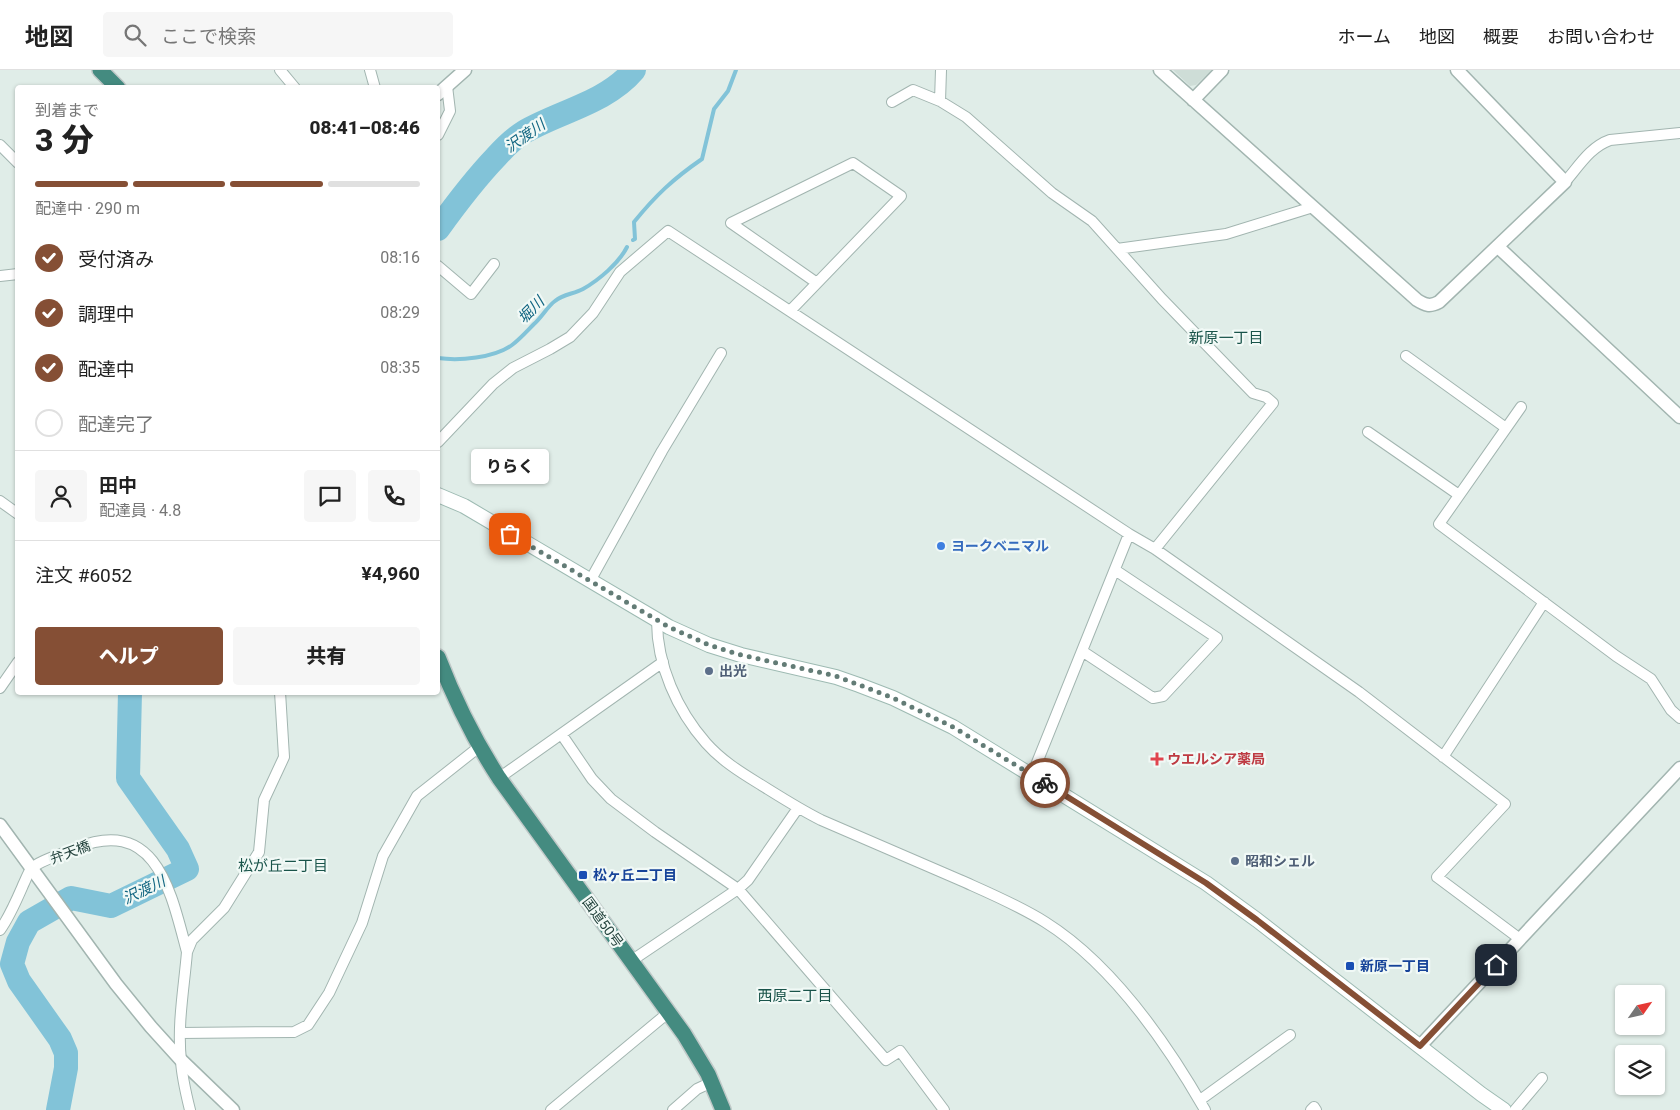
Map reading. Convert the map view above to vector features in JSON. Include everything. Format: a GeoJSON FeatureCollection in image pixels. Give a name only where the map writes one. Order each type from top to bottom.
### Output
{"type":"FeatureCollection","features":[{"type":"Feature","properties":{"kind":"highway"},"geometry":{"type":"LineString","coordinates":[[100,70],[115,85]]}},
{"type":"Feature","properties":{"kind":"highway","name":"国道50号"},"geometry":{"type":"LineString","coordinates":[[440,662],[464,720],[478,747],[630,961],[669,1012],[700,1058],[723,1110]]}},
{"type":"Feature","properties":{"kind":"main road"},"geometry":{"type":"LineString","coordinates":[[440,495],[464,506],[657,621],[709,645],[741,655],[836,676],[893,698],[953,727],[1206,883],[1504,1110]]}},
{"type":"Feature","properties":{"kind":"street"},"geometry":{"type":"LineString","coordinates":[[280,70],[292,85]]}},
{"type":"Feature","properties":{"kind":"street"},"geometry":{"type":"LineString","coordinates":[[370,70],[374,85]]}},
{"type":"Feature","properties":{"kind":"street"},"geometry":{"type":"LineString","coordinates":[[440,131],[450,111],[442,90],[465,70]]}},
{"type":"Feature","properties":{"kind":"street"},"geometry":{"type":"LineString","coordinates":[[940,101],[941,70]]}},
{"type":"Feature","properties":{"kind":"street"},"geometry":{"type":"LineString","coordinates":[[1160,70],[1425,305],[1434,305],[1439,302],[1565,182],[1600,143],[1610,140],[1680,133]]}},
{"type":"Feature","properties":{"kind":"street"},"geometry":{"type":"LineString","coordinates":[[1193,100],[1222,70]]}},
{"type":"Feature","properties":{"kind":"street"},"geometry":{"type":"LineString","coordinates":[[1457,70],[1565,182]]}},
{"type":"Feature","properties":{"kind":"street"},"geometry":{"type":"LineString","coordinates":[[892,102],[913,90],[940,101],[966,117],[1052,194],[1092,221],[1162,299],[1253,393],[1266,397],[1273,403],[1155,550]]}},
{"type":"Feature","properties":{"kind":"street"},"geometry":{"type":"LineString","coordinates":[[0,145],[15,160]]}},
{"type":"Feature","properties":{"kind":"street"},"geometry":{"type":"LineString","coordinates":[[790,311],[901,196],[853,163],[732,223],[817,283]]}},
{"type":"Feature","properties":{"kind":"street"},"geometry":{"type":"LineString","coordinates":[[1117,249],[1226,234],[1313,207]]}},
{"type":"Feature","properties":{"kind":"street"},"geometry":{"type":"LineString","coordinates":[[440,440],[493,384],[513,368],[570,337],[593,313],[620,272],[668,231],[1155,550],[1359,692],[1505,804],[1437,877],[1520,939]]}},
{"type":"Feature","properties":{"kind":"street"},"geometry":{"type":"LineString","coordinates":[[1498,247],[1680,417]]}},
{"type":"Feature","properties":{"kind":"street"},"geometry":{"type":"LineString","coordinates":[[440,268],[470,294],[494,264]]}},
{"type":"Feature","properties":{"kind":"street"},"geometry":{"type":"LineString","coordinates":[[0,276],[15,274]]}},
{"type":"Feature","properties":{"kind":"street"},"geometry":{"type":"LineString","coordinates":[[590,581],[662,451],[722,353]]}},
{"type":"Feature","properties":{"kind":"street"},"geometry":{"type":"LineString","coordinates":[[1406,356],[1506,428]]}},
{"type":"Feature","properties":{"kind":"street"},"geometry":{"type":"LineString","coordinates":[[1522,406],[1439,524],[1616,656],[1651,679],[1671,710],[1680,718]]}},
{"type":"Feature","properties":{"kind":"street"},"geometry":{"type":"LineString","coordinates":[[1368,432],[1459,495]]}},
{"type":"Feature","properties":{"kind":"street"},"geometry":{"type":"LineString","coordinates":[[0,501],[15,512]]}},
{"type":"Feature","properties":{"kind":"street"},"geometry":{"type":"LineString","coordinates":[[1032,775],[1130,534]]}},
{"type":"Feature","properties":{"kind":"street"},"geometry":{"type":"LineString","coordinates":[[1082,651],[1153,698],[1163,696],[1217,638],[1115,570]]}},
{"type":"Feature","properties":{"kind":"street"},"geometry":{"type":"LineString","coordinates":[[1443,757],[1544,602]]}},
{"type":"Feature","properties":{"kind":"street"},"geometry":{"type":"LineString","coordinates":[[657,621],[658,647],[672,689],[694,727],[707,744],[723,759],[798,808],[1006,901],[1046,923],[1066,937],[1099,966],[1129,998],[1166,1048],[1205,1110]]}},
{"type":"Feature","properties":{"kind":"street"},"geometry":{"type":"LineString","coordinates":[[499,778],[663,662]]}},
{"type":"Feature","properties":{"kind":"street"},"geometry":{"type":"LineString","coordinates":[[0,688],[15,666]]}},
{"type":"Feature","properties":{"kind":"street"},"geometry":{"type":"LineString","coordinates":[[190,1110],[180,1059],[180,1033],[187,952],[192,940],[224,908],[259,852],[264,800],[284,757],[280,695]]}},
{"type":"Feature","properties":{"kind":"street"},"geometry":{"type":"LineString","coordinates":[[562,735],[592,779],[610,799],[738,889],[886,1060],[900,1051],[944,1110]]}},
{"type":"Feature","properties":{"kind":"street"},"geometry":{"type":"LineString","coordinates":[[180,1033],[294,1032],[308,1025],[329,993],[362,924],[383,856],[417,796],[478,747]]}},
{"type":"Feature","properties":{"kind":"street"},"geometry":{"type":"LineString","coordinates":[[1420,1046],[1680,768]]}},
{"type":"Feature","properties":{"kind":"street"},"geometry":{"type":"LineString","coordinates":[[630,961],[738,889],[748,880],[798,808]]}},
{"type":"Feature","properties":{"kind":"street"},"geometry":{"type":"LineString","coordinates":[[0,825],[150,1027],[233,1110]]}},
{"type":"Feature","properties":{"kind":"street","name":"弁天橋"},"geometry":{"type":"LineString","coordinates":[[31,869],[42,862],[87,844],[107,840],[137,846],[150,856],[160,871],[174,905],[187,952]]}},
{"type":"Feature","properties":{"kind":"street"},"geometry":{"type":"LineString","coordinates":[[0,930],[31,869]]}},
{"type":"Feature","properties":{"kind":"street"},"geometry":{"type":"LineString","coordinates":[[552,1110],[669,1012]]}},
{"type":"Feature","properties":{"kind":"street"},"geometry":{"type":"LineString","coordinates":[[1200,1100],[1290,1035]]}},
{"type":"Feature","properties":{"kind":"street"},"geometry":{"type":"LineString","coordinates":[[1515,1110],[1542,1078]]}},
{"type":"Feature","properties":{"kind":"street"},"geometry":{"type":"LineString","coordinates":[[673,1110],[697,1089],[712,1082]]}},
{"type":"Feature","properties":{"kind":"street"},"geometry":{"type":"LineString","coordinates":[[1310,1110],[1314,1107],[1316,1110]]}},
{"type":"Feature","properties":{"kind":"shaded area"},"geometry":{"type":"Polygon","coordinates":[[[1173,70],[1212,70],[1196,85],[1190,86],[1173,70]]]}},
{"type":"Feature","properties":{"kind":"waterway","name":"沢渡川"},"geometry":{"type":"LineString","coordinates":[[440,226],[480,174],[516,138],[524,132],[610,91],[634,70]]}},
{"type":"Feature","properties":{"kind":"waterway","name":"堀川"},"geometry":{"type":"LineString","coordinates":[[633,240],[635,239],[634,222],[642,212],[682,173],[702,159],[714,109],[728,91],[736,70]]}},
{"type":"Feature","properties":{"kind":"waterway","name":"堀川"},"geometry":{"type":"LineString","coordinates":[[440,358],[476,358],[496,353],[512,345],[521,338],[555,301],[583,289],[602,276],[614,265],[627,247]]}},
{"type":"Feature","properties":{"kind":"waterway","name":"沢渡川"},"geometry":{"type":"LineString","coordinates":[[58,1110],[66,1068],[66,1053],[60,1039],[19,981],[12,964],[18,942],[29,922],[71,898],[111,906],[187,869],[178,849],[128,778],[130,695]]}},
{"type":"Feature","properties":{"kind":"way so far"},"geometry":{"type":"LineString","coordinates":[[510,534],[669,627],[709,645],[741,655],[836,676],[893,698],[953,727],[1045,783]]}},
{"type":"Feature","properties":{"kind":"place","name":"りらく"},"geometry":{"type":"Point","coordinates":[510,534]}},
{"type":"Feature","properties":{"kind":"place","name":"ヨークベニマル"},"geometry":{"type":"Point","coordinates":[941,546]}},
{"type":"Feature","properties":{"kind":"place","name":"出光"},"geometry":{"type":"Point","coordinates":[709,671]}},
{"type":"Feature","properties":{"kind":"place","name":"ウエルシア薬局"},"geometry":{"type":"Point","coordinates":[1157,759]}},
{"type":"Feature","properties":{"kind":"place","name":"昭和シェル"},"geometry":{"type":"Point","coordinates":[1235,861]}},
{"type":"Feature","properties":{"kind":"place","name":"松ヶ丘二丁目"},"geometry":{"type":"Point","coordinates":[583,875]}},
{"type":"Feature","properties":{"kind":"place","name":"新原一丁目"},"geometry":{"type":"Point","coordinates":[1350,966]}},
{"type":"Feature","properties":{"kind":"district","name":"新原一丁目"},"geometry":{"type":"Point","coordinates":[1226,338]}},
{"type":"Feature","properties":{"kind":"district","name":"松が丘二丁目"},"geometry":{"type":"Point","coordinates":[283,866]}},
{"type":"Feature","properties":{"kind":"district","name":"西原二丁目"},"geometry":{"type":"Point","coordinates":[795,996]}},
{"type":"Feature","properties":{"kind":"route"},"geometry":{"type":"LineString","coordinates":[[1045,783],[1206,883],[1420,1046],[1496,965]]}}]}
